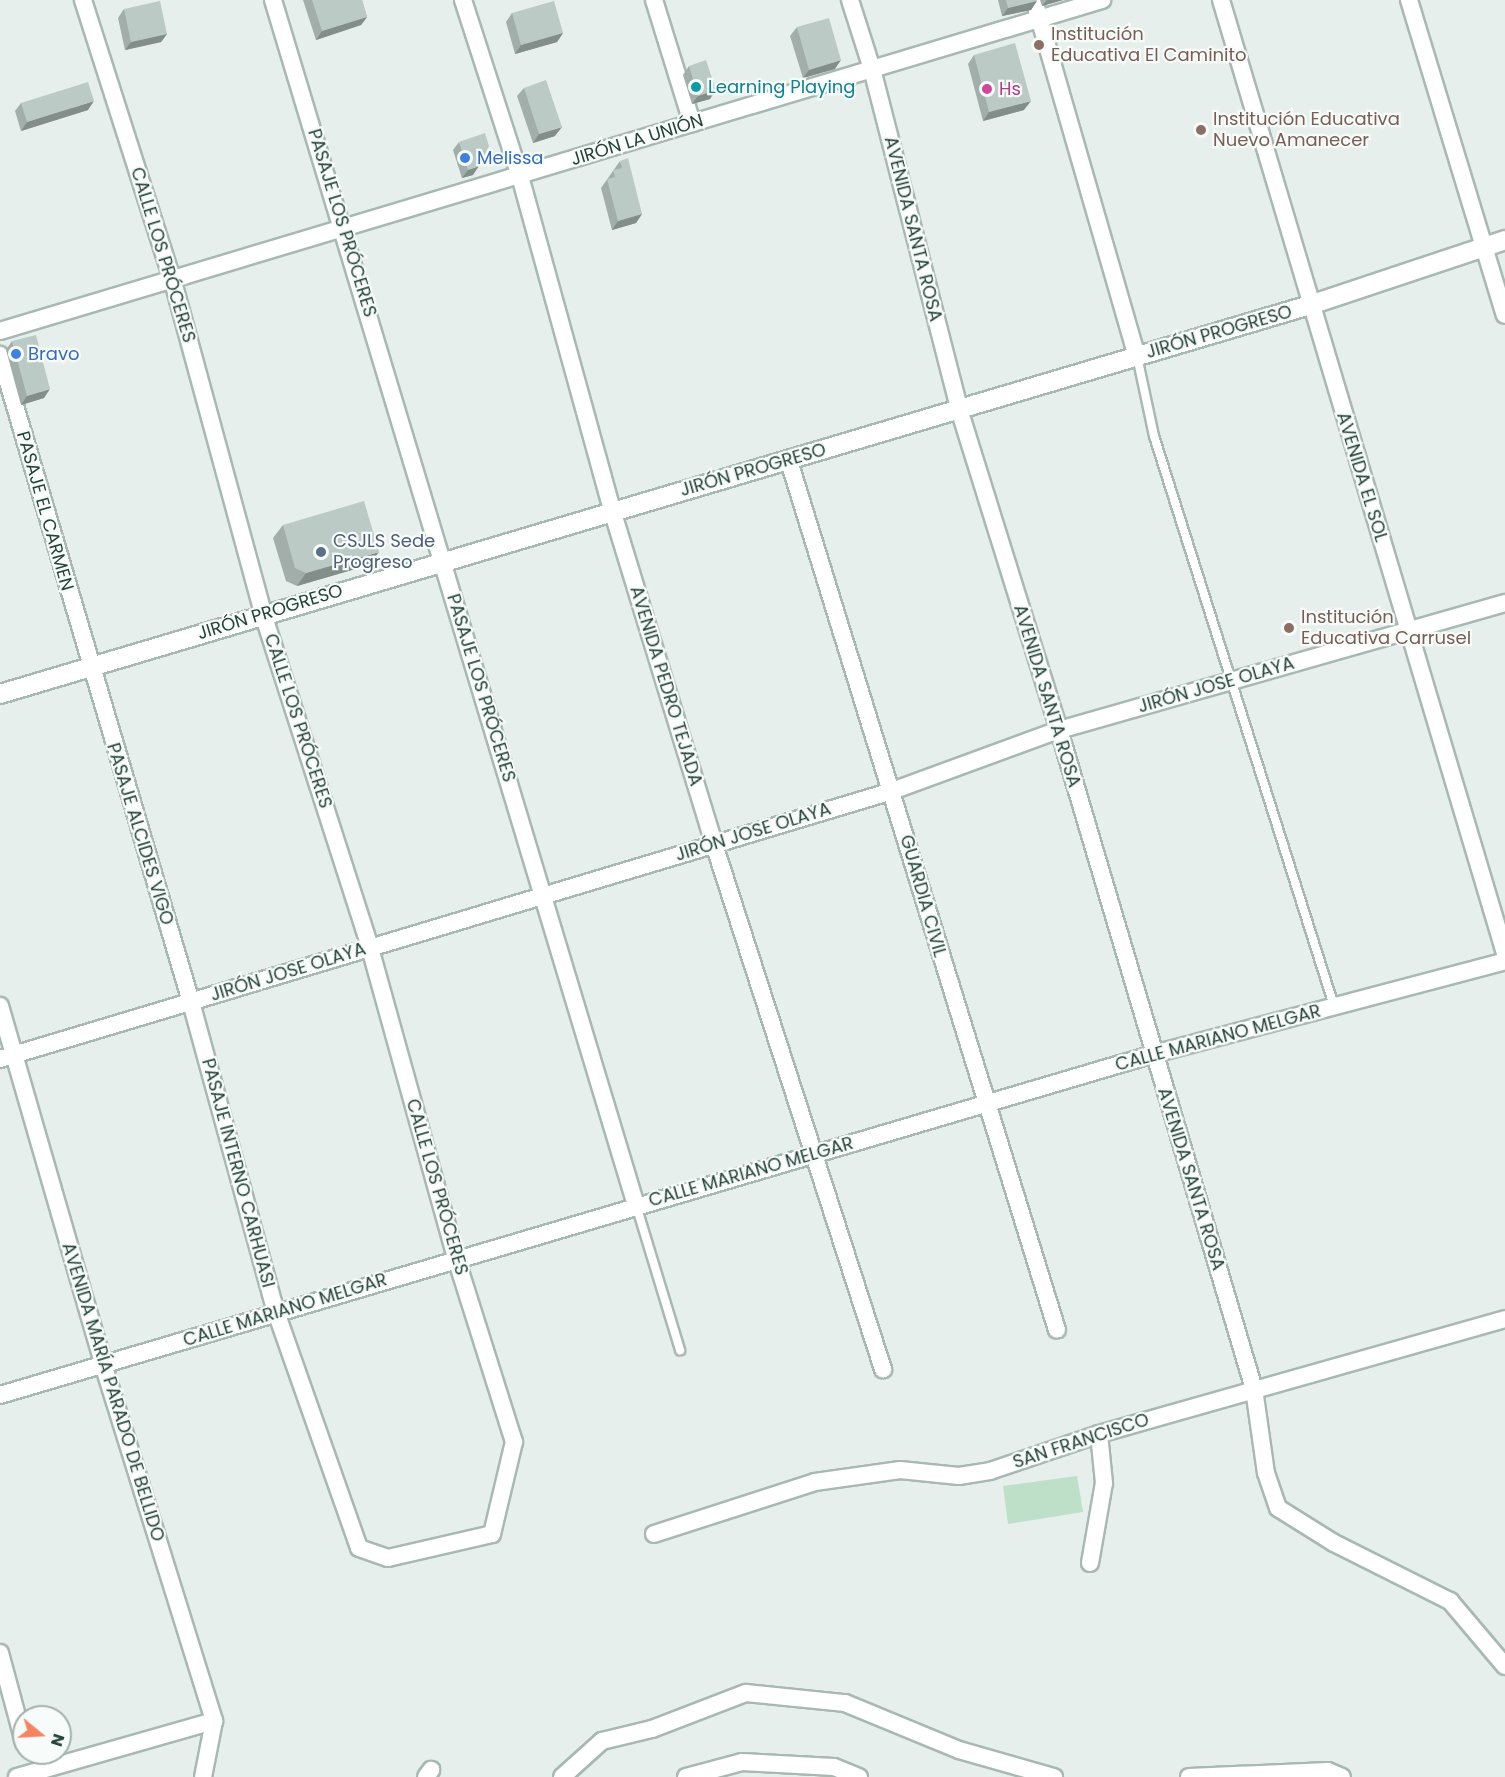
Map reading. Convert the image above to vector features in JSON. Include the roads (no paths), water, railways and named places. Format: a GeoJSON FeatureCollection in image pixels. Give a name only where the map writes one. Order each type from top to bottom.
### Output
{"type":"FeatureCollection","features":[{"type":"Feature","properties":{"kind":"street","name":"CALLE LOS PRÓCERES"},"geometry":{"type":"LineString","coordinates":[[83,0],[172,279],[263,614],[370,947],[456,1258],[514,1442],[492,1534],[388,1558],[359,1548]]}},
{"type":"Feature","properties":{"kind":"street","name":"PASAJE LOS PRÓCERES"},"geometry":{"type":"LineString","coordinates":[[273,0],[344,228],[636,1205]]}},
{"type":"Feature","properties":{"kind":"street","name":"AVENIDA PEDRO TEJADA"},"geometry":{"type":"LineString","coordinates":[[463,0],[520,176],[612,510],[714,844],[816,1153],[883,1369]]}},
{"type":"Feature","properties":{"kind":"street"},"geometry":{"type":"LineString","coordinates":[[654,0],[692,123]]}},
{"type":"Feature","properties":{"kind":"street","name":"AVENIDA SANTA ROSA"},"geometry":{"type":"LineString","coordinates":[[850,0],[872,69],[959,409],[1059,730],[1254,1389],[1266,1473],[1278,1508],[1334,1543],[1450,1601],[1505,1666]]}},
{"type":"Feature","properties":{"kind":"street"},"geometry":{"type":"LineString","coordinates":[[1034,0],[1137,356]]}},
{"type":"Feature","properties":{"kind":"street","name":"JIRÓN LA UNIÓN"},"geometry":{"type":"LineString","coordinates":[[0,331],[520,176],[1039,17],[1102,0]]}},
{"type":"Feature","properties":{"kind":"street","name":"AVENIDA EL SOL"},"geometry":{"type":"LineString","coordinates":[[1221,0],[1310,305],[1505,953]]}},
{"type":"Feature","properties":{"kind":"street"},"geometry":{"type":"LineString","coordinates":[[1409,0],[1505,315]]}},
{"type":"Feature","properties":{"kind":"street","name":"JIRÓN PROGRESO"},"geometry":{"type":"LineString","coordinates":[[0,694],[612,510],[789,461],[1310,305],[1505,240]]}},
{"type":"Feature","properties":{"kind":"street","name":"PASAJE EL CARMEN"},"geometry":{"type":"LineString","coordinates":[[0,355],[90,667]]}},
{"type":"Feature","properties":{"kind":"street","name":"GUARDIA CIVIL"},"geometry":{"type":"LineString","coordinates":[[789,461],[892,791],[985,1104],[1057,1330]]}},
{"type":"Feature","properties":{"kind":"street","name":"JIRÓN JOSE OLAYA"},"geometry":{"type":"LineString","coordinates":[[7,1057],[892,791],[1059,730],[1505,603]]}},
{"type":"Feature","properties":{"kind":"street","name":"PASAJE ALCIDES VIGO"},"geometry":{"type":"LineString","coordinates":[[90,667],[190,1002]]}},
{"type":"Feature","properties":{"kind":"street","name":"CALLE MARIANO MELGAR"},"geometry":{"type":"LineString","coordinates":[[0,1395],[456,1258],[1154,1054],[1505,961]]}},
{"type":"Feature","properties":{"kind":"street","name":"PASAJE INTERNO CARHUASI"},"geometry":{"type":"LineString","coordinates":[[190,1002],[276,1312],[359,1548]]}},
{"type":"Feature","properties":{"kind":"street","name":"AVENIDA MARÍA PARADO DE BELLIDO"},"geometry":{"type":"LineString","coordinates":[[0,1006],[7,1057],[214,1721],[203,1777]]}},
{"type":"Feature","properties":{"kind":"street","name":"SAN FRANCISCO"},"geometry":{"type":"LineString","coordinates":[[654,1534],[815,1482],[900,1470],[959,1476],[980,1473],[1099,1434],[1505,1319]]}},
{"type":"Feature","properties":{"kind":"street"},"geometry":{"type":"LineString","coordinates":[[1090,1563],[1104,1483],[1099,1434]]}},
{"type":"Feature","properties":{"kind":"street"},"geometry":{"type":"LineString","coordinates":[[0,1653],[14,1705]]}},
{"type":"Feature","properties":{"kind":"street"},"geometry":{"type":"LineString","coordinates":[[562,1777],[602,1741],[652,1729],[746,1693],[845,1703],[959,1750],[1054,1777]]}},
{"type":"Feature","properties":{"kind":"street"},"geometry":{"type":"LineString","coordinates":[[28,1776],[214,1721]]}},
{"type":"Feature","properties":{"kind":"street"},"geometry":{"type":"LineString","coordinates":[[686,1777],[742,1762],[834,1767],[859,1777]]}},
{"type":"Feature","properties":{"kind":"street"},"geometry":{"type":"LineString","coordinates":[[1189,1777],[1294,1772],[1328,1772],[1342,1777]]}},
{"type":"Feature","properties":{"kind":"lane"},"geometry":{"type":"LineString","coordinates":[[1137,356],[1154,436],[1334,1006]]}},
{"type":"Feature","properties":{"kind":"lane"},"geometry":{"type":"LineString","coordinates":[[636,1205],[680,1350]]}},
{"type":"Feature","properties":{"kind":"place","name":"Institución Educativa El Caminito"},"geometry":{"type":"Point","coordinates":[1039,45]}},
{"type":"Feature","properties":{"kind":"place","name":"Learning Playing"},"geometry":{"type":"Point","coordinates":[696,87]}},
{"type":"Feature","properties":{"kind":"place","name":"Hs"},"geometry":{"type":"Point","coordinates":[987,89]}},
{"type":"Feature","properties":{"kind":"place","name":"Institución Educativa Nuevo Amanecer"},"geometry":{"type":"Point","coordinates":[1201,130]}},
{"type":"Feature","properties":{"kind":"place","name":"Melissa"},"geometry":{"type":"Point","coordinates":[465,158]}},
{"type":"Feature","properties":{"kind":"place","name":"Bravo"},"geometry":{"type":"Point","coordinates":[16,354]}},
{"type":"Feature","properties":{"kind":"place","name":"CSJLS Sede Progreso"},"geometry":{"type":"Point","coordinates":[321,552]}},
{"type":"Feature","properties":{"kind":"place","name":"Institución Educativa Carrusel"},"geometry":{"type":"Point","coordinates":[1289,628]}}]}
